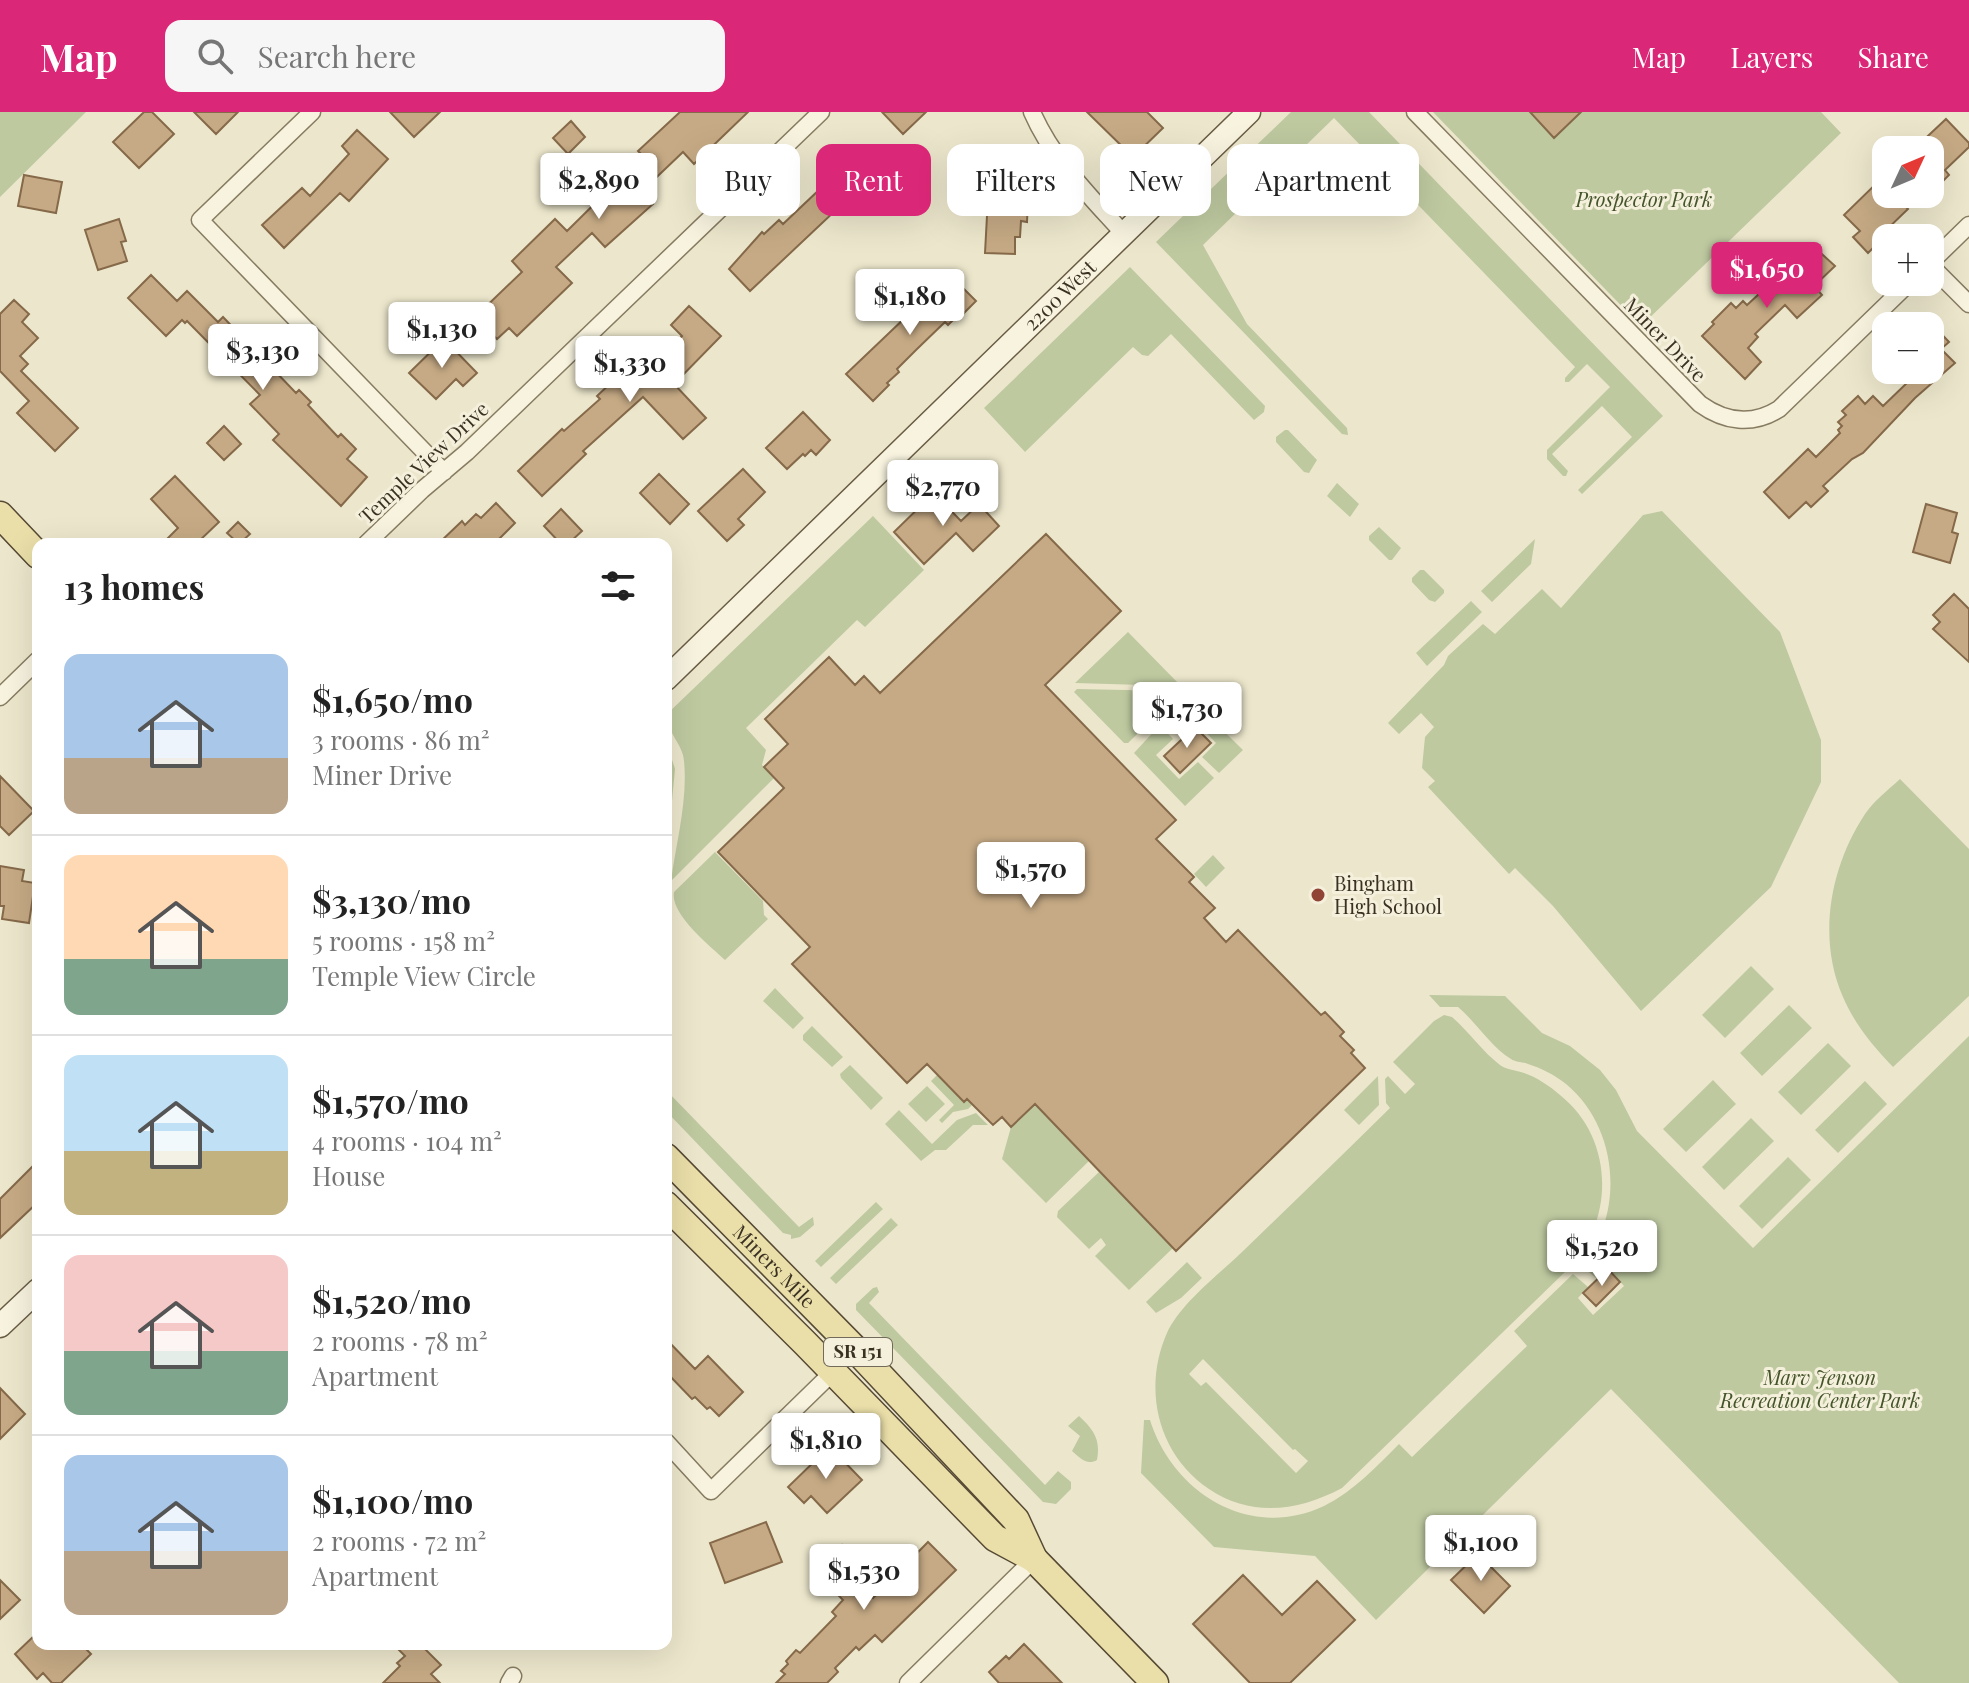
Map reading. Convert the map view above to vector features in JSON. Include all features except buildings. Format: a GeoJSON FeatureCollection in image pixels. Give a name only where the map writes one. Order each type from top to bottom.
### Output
{"type":"FeatureCollection","features":[{"type":"Feature","properties":{"kind":"main road"},"geometry":{"type":"LineString","coordinates":[[0,515],[32,549]]}},
{"type":"Feature","properties":{"kind":"main road","name":"Miners Mile"},"geometry":{"type":"LineString","coordinates":[[672,1163],[858,1352],[1016,1520],[1034,1559]]}},
{"type":"Feature","properties":{"kind":"main road","name":"Miners Mile"},"geometry":{"type":"LineString","coordinates":[[672,1211],[995,1538],[1034,1559],[1155,1683]]}},
{"type":"Feature","properties":{"kind":"street"},"geometry":{"type":"LineString","coordinates":[[312,112],[200,220],[444,472]]}},
{"type":"Feature","properties":{"kind":"street","name":"Temple View Drive"},"geometry":{"type":"LineString","coordinates":[[372,538],[821,112]]}},
{"type":"Feature","properties":{"kind":"street"},"geometry":{"type":"LineString","coordinates":[[1032,112],[1057,158],[1124,234]]}},
{"type":"Feature","properties":{"kind":"street","name":"2200 West"},"geometry":{"type":"LineString","coordinates":[[672,673],[1249,112]]}},
{"type":"Feature","properties":{"kind":"street","name":"Miner Drive"},"geometry":{"type":"LineString","coordinates":[[1415,112],[1700,404],[1724,418],[1753,420],[1779,409],[1896,296]]}},
{"type":"Feature","properties":{"kind":"street"},"geometry":{"type":"LineString","coordinates":[[1944,250],[1969,225]]}},
{"type":"Feature","properties":{"kind":"street"},"geometry":{"type":"LineString","coordinates":[[1944,278],[1969,304]]}},
{"type":"Feature","properties":{"kind":"street"},"geometry":{"type":"LineString","coordinates":[[0,697],[32,666]]}},
{"type":"Feature","properties":{"kind":"street"},"geometry":{"type":"LineString","coordinates":[[0,1326],[32,1296]]}},
{"type":"Feature","properties":{"kind":"street"},"geometry":{"type":"LineString","coordinates":[[672,1449],[711,1491],[833,1372]]}},
{"type":"Feature","properties":{"kind":"street"},"geometry":{"type":"LineString","coordinates":[[908,1683],[1034,1559]]}},
{"type":"Feature","properties":{"kind":"green space"},"geometry":{"type":"Polygon","coordinates":[[[0,112],[86,112],[0,197],[0,112]]]}},
{"type":"Feature","properties":{"kind":"green space"},"geometry":{"type":"Polygon","coordinates":[[[1291,112],[1369,112],[1400,144],[1359,144],[1334,118],[1307,144],[1258,144],[1291,112]]]}},
{"type":"Feature","properties":{"kind":"green space","name":"Prospector Park"},"geometry":{"type":"Polygon","coordinates":[[[1433,112],[1821,112],[1841,133],[1641,326],[1433,112]]]}},
{"type":"Feature","properties":{"kind":"green space"},"geometry":{"type":"Polygon","coordinates":[[[1419,164],[1663,416],[1582,494],[1578,490],[1632,437],[1602,406],[1552,454],[1568,471],[1566,476],[1547,459],[1547,450],[1610,387],[1587,364],[1569,382],[1565,382],[1575,367],[1419,206],[1419,164]]]}},
{"type":"Feature","properties":{"kind":"green space"},"geometry":{"type":"Polygon","coordinates":[[[1227,174],[1227,216],[1233,216],[1203,245],[1247,324],[1347,428],[1348,435],[1342,434],[1156,242],[1183,216],[1211,216],[1211,189],[1227,174]]]}},
{"type":"Feature","properties":{"kind":"green space"},"geometry":{"type":"Polygon","coordinates":[[[1130,267],[1265,406],[1264,412],[1254,420],[1171,334],[1148,356],[1133,347],[1025,452],[984,408],[1130,267]]]}},
{"type":"Feature","properties":{"kind":"green space"},"geometry":{"type":"Polygon","coordinates":[[[1285,430],[1317,460],[1309,473],[1304,472],[1276,442],[1276,437],[1285,430]]]}},
{"type":"Feature","properties":{"kind":"green space"},"geometry":{"type":"Polygon","coordinates":[[[1337,483],[1359,504],[1350,517],[1327,496],[1337,483]]]}},
{"type":"Feature","properties":{"kind":"green space"},"geometry":{"type":"Polygon","coordinates":[[[1662,511],[1780,632],[1821,740],[1821,782],[1771,887],[1641,1011],[1553,906],[1515,868],[1509,874],[1428,787],[1435,781],[1422,768],[1425,737],[1434,727],[1421,713],[1399,734],[1388,723],[1444,665],[1448,656],[1483,624],[1495,634],[1542,589],[1561,608],[1643,515],[1662,511]]]}},
{"type":"Feature","properties":{"kind":"green space"},"geometry":{"type":"Polygon","coordinates":[[[873,516],[924,570],[865,627],[857,620],[746,728],[766,750],[762,765],[774,778],[672,880],[685,776],[683,755],[672,732],[672,709],[873,516]]]}},
{"type":"Feature","properties":{"kind":"green space"},"geometry":{"type":"Polygon","coordinates":[[[1379,527],[1401,548],[1392,560],[1369,540],[1369,536],[1379,527]]]}},
{"type":"Feature","properties":{"kind":"green space"},"geometry":{"type":"Polygon","coordinates":[[[1535,539],[1531,564],[1492,602],[1481,591],[1535,539]]]}},
{"type":"Feature","properties":{"kind":"green space"},"geometry":{"type":"Polygon","coordinates":[[[1420,570],[1424,570],[1444,590],[1435,602],[1429,600],[1412,582],[1420,570]]]}},
{"type":"Feature","properties":{"kind":"green space"},"geometry":{"type":"Polygon","coordinates":[[[1471,601],[1482,612],[1427,666],[1416,653],[1471,601]]]}},
{"type":"Feature","properties":{"kind":"green space"},"geometry":{"type":"Polygon","coordinates":[[[1128,632],[1179,684],[1075,683],[1128,632]]]}},
{"type":"Feature","properties":{"kind":"green space"},"geometry":{"type":"Polygon","coordinates":[[[1077,689],[1175,691],[1178,694],[1128,743],[1124,743],[1074,692],[1077,689]]]}},
{"type":"Feature","properties":{"kind":"green space"},"geometry":{"type":"Polygon","coordinates":[[[1189,697],[1243,750],[1219,773],[1202,757],[1216,743],[1194,720],[1180,733],[1168,720],[1189,697]]]}},
{"type":"Feature","properties":{"kind":"green space"},"geometry":{"type":"Polygon","coordinates":[[[1158,727],[1162,727],[1173,739],[1156,755],[1179,779],[1198,762],[1214,778],[1185,806],[1134,753],[1158,727]]]}},
{"type":"Feature","properties":{"kind":"green space"},"geometry":{"type":"Polygon","coordinates":[[[672,760],[675,769],[672,800],[672,760]]]}},
{"type":"Feature","properties":{"kind":"green space"},"geometry":{"type":"Polygon","coordinates":[[[1900,779],[1969,849],[1969,996],[1893,1067],[1865,1035],[1843,997],[1835,974],[1829,927],[1836,880],[1853,835],[1869,809],[1900,779]]]}},
{"type":"Feature","properties":{"kind":"green space"},"geometry":{"type":"Polygon","coordinates":[[[715,852],[763,901],[764,915],[768,919],[725,960],[692,929],[674,901],[674,892],[715,852]]]}},
{"type":"Feature","properties":{"kind":"green space"},"geometry":{"type":"Polygon","coordinates":[[[1213,855],[1225,868],[1206,887],[1194,874],[1213,855]]]}},
{"type":"Feature","properties":{"kind":"green space"},"geometry":{"type":"Polygon","coordinates":[[[1751,966],[1774,989],[1725,1038],[1702,1015],[1751,966]]]}},
{"type":"Feature","properties":{"kind":"green space"},"geometry":{"type":"Polygon","coordinates":[[[775,988],[804,1018],[793,1029],[763,1001],[775,988]]]}},
{"type":"Feature","properties":{"kind":"green space","name":"Marv Jenson Recreation Center Park"},"geometry":{"type":"Polygon","coordinates":[[[1429,995],[1505,996],[1542,1033],[1570,1046],[1600,1070],[1616,1090],[1637,1131],[1753,1248],[1969,1036],[1969,1683],[1899,1683],[1611,1389],[1376,1620],[1315,1556],[1214,1547],[1141,1473],[1144,1420],[1150,1420],[1161,1446],[1176,1469],[1196,1489],[1218,1504],[1269,1518],[1296,1515],[1324,1506],[1355,1486],[1399,1444],[1412,1457],[1527,1346],[1514,1331],[1573,1274],[1588,1287],[1578,1298],[1593,1315],[1624,1286],[1608,1269],[1597,1279],[1582,1266],[1596,1245],[1610,1197],[1606,1147],[1584,1102],[1553,1075],[1504,1054],[1458,1007],[1440,1007],[1429,995]]]}},
{"type":"Feature","properties":{"kind":"green space"},"geometry":{"type":"Polygon","coordinates":[[[1789,1005],[1812,1028],[1762,1076],[1740,1053],[1789,1005]]]}},
{"type":"Feature","properties":{"kind":"green space"},"geometry":{"type":"Polygon","coordinates":[[[1444,1015],[1452,1017],[1500,1065],[1543,1082],[1578,1113],[1591,1134],[1599,1157],[1602,1181],[1594,1228],[1583,1250],[1567,1270],[1342,1488],[1309,1502],[1276,1508],[1242,1504],[1225,1498],[1192,1475],[1177,1458],[1167,1439],[1156,1398],[1156,1376],[1167,1333],[1200,1290],[1390,1108],[1386,1103],[1385,1079],[1388,1076],[1405,1094],[1415,1084],[1393,1062],[1444,1015]],[[1203,1359],[1189,1374],[1201,1386],[1206,1382],[1296,1473],[1308,1461],[1293,1450],[1203,1359]]]}},
{"type":"Feature","properties":{"kind":"green space"},"geometry":{"type":"Polygon","coordinates":[[[812,1026],[843,1057],[832,1067],[803,1040],[803,1035],[812,1026]]]}},
{"type":"Feature","properties":{"kind":"green space"},"geometry":{"type":"Polygon","coordinates":[[[1828,1043],[1851,1066],[1801,1115],[1778,1092],[1828,1043]]]}},
{"type":"Feature","properties":{"kind":"green space"},"geometry":{"type":"Polygon","coordinates":[[[850,1065],[883,1098],[871,1110],[841,1078],[840,1074],[850,1065]]]}},
{"type":"Feature","properties":{"kind":"green space"},"geometry":{"type":"Polygon","coordinates":[[[937,1075],[963,1102],[967,1099],[973,1104],[968,1109],[953,1112],[942,1123],[939,1120],[954,1105],[931,1081],[937,1075]]]}},
{"type":"Feature","properties":{"kind":"green space"},"geometry":{"type":"Polygon","coordinates":[[[1378,1076],[1379,1105],[1359,1125],[1344,1110],[1378,1076]]]}},
{"type":"Feature","properties":{"kind":"green space"},"geometry":{"type":"Polygon","coordinates":[[[1713,1080],[1736,1104],[1686,1152],[1663,1129],[1713,1080]]]}},
{"type":"Feature","properties":{"kind":"green space"},"geometry":{"type":"Polygon","coordinates":[[[1865,1081],[1887,1104],[1838,1153],[1815,1130],[1865,1081]]]}},
{"type":"Feature","properties":{"kind":"green space"},"geometry":{"type":"Polygon","coordinates":[[[927,1086],[945,1104],[926,1122],[908,1104],[927,1086]]]}},
{"type":"Feature","properties":{"kind":"green space"},"geometry":{"type":"Polygon","coordinates":[[[672,1096],[799,1227],[813,1217],[814,1225],[800,1237],[791,1239],[791,1235],[783,1233],[672,1117],[672,1096]]]}},
{"type":"Feature","properties":{"kind":"green space"},"geometry":{"type":"Polygon","coordinates":[[[1035,1104],[1090,1160],[1046,1203],[1002,1159],[1011,1127],[1035,1104]]]}},
{"type":"Feature","properties":{"kind":"green space"},"geometry":{"type":"Polygon","coordinates":[[[899,1110],[932,1144],[957,1120],[976,1113],[988,1125],[973,1125],[946,1150],[935,1150],[921,1161],[885,1124],[899,1110]]]}},
{"type":"Feature","properties":{"kind":"green space"},"geometry":{"type":"Polygon","coordinates":[[[1751,1118],[1774,1141],[1724,1190],[1702,1167],[1751,1118]]]}},
{"type":"Feature","properties":{"kind":"green space"},"geometry":{"type":"Polygon","coordinates":[[[1788,1157],[1811,1180],[1762,1229],[1739,1206],[1788,1157]]]}},
{"type":"Feature","properties":{"kind":"green space"},"geometry":{"type":"Polygon","coordinates":[[[1099,1172],[1173,1248],[1129,1290],[1095,1256],[1106,1245],[1101,1238],[1089,1249],[1057,1217],[1058,1211],[1099,1172]]]}},
{"type":"Feature","properties":{"kind":"green space"},"geometry":{"type":"Polygon","coordinates":[[[876,1202],[883,1209],[821,1267],[815,1261],[876,1202]]]}},
{"type":"Feature","properties":{"kind":"green space"},"geometry":{"type":"Polygon","coordinates":[[[891,1218],[898,1225],[836,1284],[830,1278],[891,1218]]]}},
{"type":"Feature","properties":{"kind":"green space"},"geometry":{"type":"Polygon","coordinates":[[[1187,1262],[1202,1278],[1181,1298],[1156,1313],[1146,1302],[1187,1262]]]}},
{"type":"Feature","properties":{"kind":"green space"},"geometry":{"type":"Polygon","coordinates":[[[877,1287],[879,1292],[869,1303],[1045,1485],[1058,1471],[1071,1482],[1071,1489],[1056,1504],[1043,1502],[856,1310],[856,1304],[877,1287]]]}},
{"type":"Feature","properties":{"kind":"green space"},"geometry":{"type":"Polygon","coordinates":[[[1079,1416],[1097,1440],[1097,1460],[1093,1462],[1084,1460],[1072,1451],[1080,1436],[1068,1426],[1079,1416]]]}},
{"type":"Feature","properties":{"kind":"place","name":"Bingham High School"},"geometry":{"type":"Point","coordinates":[1318,895]}}]}
